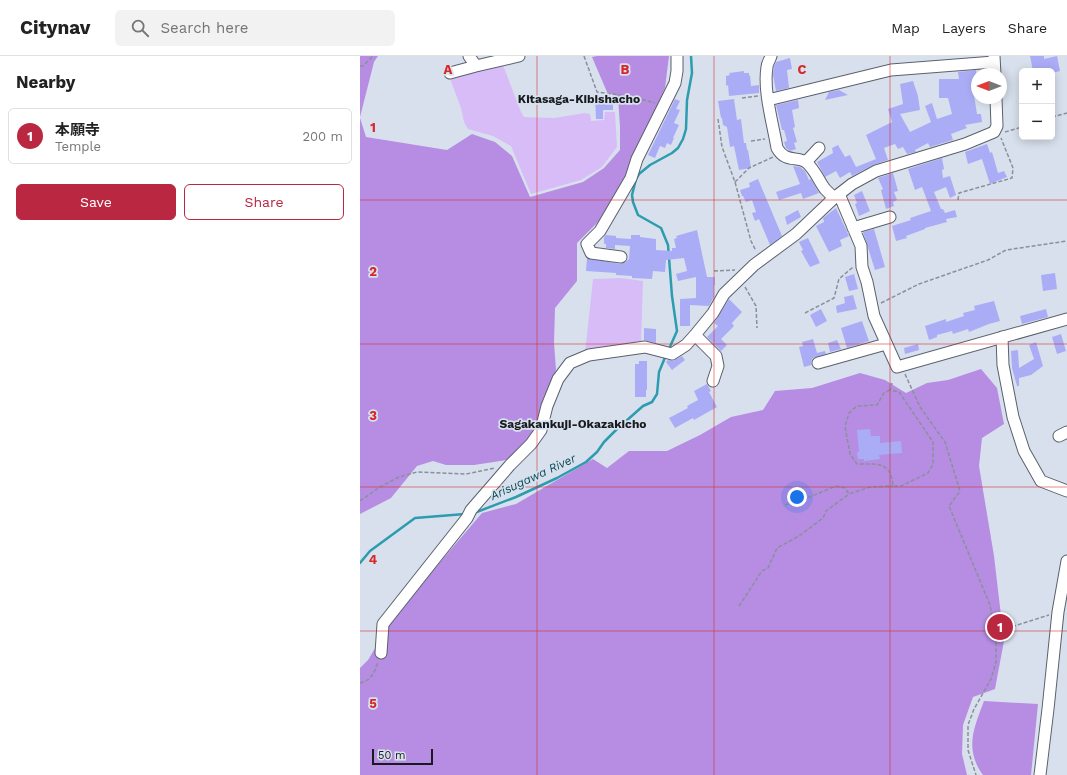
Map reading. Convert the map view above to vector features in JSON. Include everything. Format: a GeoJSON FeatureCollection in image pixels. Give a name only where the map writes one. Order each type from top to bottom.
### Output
{"type":"FeatureCollection","features":[{"type":"Feature","properties":{"kind":"street"},"geometry":{"type":"LineString","coordinates":[[469,56],[476,66]]}},
{"type":"Feature","properties":{"kind":"street"},"geometry":{"type":"LineString","coordinates":[[450,74],[519,56]]}},
{"type":"Feature","properties":{"kind":"street"},"geometry":{"type":"LineString","coordinates":[[621,257],[591,253],[587,244],[600,231],[631,178],[637,159],[675,83],[677,56]]}},
{"type":"Feature","properties":{"kind":"street"},"geometry":{"type":"LineString","coordinates":[[771,56],[766,69],[768,97],[777,148],[781,154],[789,158],[806,162],[826,190],[837,196],[861,246],[862,267],[874,316],[897,367],[1067,319]]}},
{"type":"Feature","properties":{"kind":"street"},"geometry":{"type":"LineString","coordinates":[[768,97],[891,70],[994,59]]}},
{"type":"Feature","properties":{"kind":"street"},"geometry":{"type":"LineString","coordinates":[[381,653],[383,624],[469,514],[510,465],[531,444],[541,430],[547,406],[558,379],[570,363],[589,355],[644,347],[667,353],[686,345],[713,313],[724,294],[751,268],[796,234],[852,184],[876,171],[970,142],[994,132],[997,126],[996,104]]}},
{"type":"Feature","properties":{"kind":"street"},"geometry":{"type":"LineString","coordinates":[[806,162],[819,148]]}},
{"type":"Feature","properties":{"kind":"street"},"geometry":{"type":"LineString","coordinates":[[853,228],[890,217]]}},
{"type":"Feature","properties":{"kind":"street"},"geometry":{"type":"LineString","coordinates":[[695,335],[716,356],[718,366],[713,381]]}},
{"type":"Feature","properties":{"kind":"street"},"geometry":{"type":"LineString","coordinates":[[1002,337],[1003,365],[1013,418],[1024,451],[1041,481],[1067,491]]}},
{"type":"Feature","properties":{"kind":"street"},"geometry":{"type":"LineString","coordinates":[[818,363],[886,344]]}},
{"type":"Feature","properties":{"kind":"street"},"geometry":{"type":"LineString","coordinates":[[1040,775],[1058,612],[1067,561]]}},
{"type":"Feature","properties":{"kind":"path"},"geometry":{"type":"LineString","coordinates":[[360,66],[363,66],[373,56]]}},
{"type":"Feature","properties":{"kind":"path"},"geometry":{"type":"LineString","coordinates":[[584,56],[597,92],[629,96],[664,106]]}},
{"type":"Feature","properties":{"kind":"path"},"geometry":{"type":"LineString","coordinates":[[742,98],[768,97]]}},
{"type":"Feature","properties":{"kind":"path"},"geometry":{"type":"LineString","coordinates":[[1055,116],[1067,113]]}},
{"type":"Feature","properties":{"kind":"path"},"geometry":{"type":"LineString","coordinates":[[718,119],[722,147],[735,182],[751,241],[761,260]]}},
{"type":"Feature","properties":{"kind":"path"},"geometry":{"type":"LineString","coordinates":[[958,200],[960,193],[1012,178],[1013,168],[1000,134],[1019,128]]}},
{"type":"Feature","properties":{"kind":"path"},"geometry":{"type":"LineString","coordinates":[[751,141],[775,137]]}},
{"type":"Feature","properties":{"kind":"path"},"geometry":{"type":"LineString","coordinates":[[735,182],[749,168],[781,154]]}},
{"type":"Feature","properties":{"kind":"path"},"geometry":{"type":"LineString","coordinates":[[872,303],[880,303],[920,284],[988,260],[1006,250],[1067,241]]}},
{"type":"Feature","properties":{"kind":"path"},"geometry":{"type":"LineString","coordinates":[[805,313],[834,298],[839,279],[861,259]]}},
{"type":"Feature","properties":{"kind":"path"},"geometry":{"type":"LineString","coordinates":[[714,271],[751,268]]}},
{"type":"Feature","properties":{"kind":"path"},"geometry":{"type":"LineString","coordinates":[[740,279],[756,306],[757,328]]}},
{"type":"Feature","properties":{"kind":"path"},"geometry":{"type":"LineString","coordinates":[[901,366],[920,407],[945,442],[960,491],[949,506],[990,605],[995,632],[996,662],[991,679],[974,709],[968,725],[968,750],[976,775]]}},
{"type":"Feature","properties":{"kind":"path"},"geometry":{"type":"LineString","coordinates":[[890,390],[892,383]]}},
{"type":"Feature","properties":{"kind":"path"},"geometry":{"type":"LineString","coordinates":[[739,606],[762,571],[768,568],[777,548],[798,536],[823,518],[826,511],[841,502],[850,494],[870,487],[902,486],[928,473],[933,464],[933,456],[932,442],[928,433],[899,392],[890,390],[884,393],[877,405],[857,406],[849,413],[845,426],[850,454],[857,464],[878,464],[885,467],[892,475],[893,486]]}},
{"type":"Feature","properties":{"kind":"path"},"geometry":{"type":"LineString","coordinates":[[360,501],[380,487],[399,477],[417,472],[466,474],[495,468]]}},
{"type":"Feature","properties":{"kind":"path"},"geometry":{"type":"LineString","coordinates":[[785,505],[814,496],[836,486],[845,488],[850,494]]}},
{"type":"Feature","properties":{"kind":"path"},"geometry":{"type":"LineString","coordinates":[[995,632],[1058,612]]}},
{"type":"Feature","properties":{"kind":"path"},"geometry":{"type":"LineString","coordinates":[[360,683],[367,682],[374,675],[381,653]]}},
{"type":"Feature","properties":{"kind":"shaded area"},"geometry":{"type":"Polygon","coordinates":[[[360,56],[378,56],[374,62],[360,117],[360,56]]]}},
{"type":"Feature","properties":{"kind":"shaded area"},"geometry":{"type":"Polygon","coordinates":[[[669,56],[665,88],[627,176],[598,222],[577,243],[577,281],[555,308],[554,343],[556,370],[543,399],[538,420],[531,439],[514,459],[474,465],[446,465],[433,461],[417,466],[391,498],[360,514],[360,118],[366,137],[447,150],[472,134],[495,142],[512,156],[530,197],[583,182],[604,168],[620,150],[618,97],[607,92],[592,57],[669,56]]]}},
{"type":"Feature","properties":{"kind":"shaded area"},"geometry":{"type":"Polygon","coordinates":[[[503,65],[524,117],[554,118],[585,113],[590,114],[591,121],[604,120],[605,112],[615,112],[617,147],[602,167],[581,180],[531,194],[511,146],[493,136],[468,129],[464,122],[461,108],[449,76],[503,65]]]}},
{"type":"Feature","properties":{"kind":"shaded area"},"geometry":{"type":"Polygon","coordinates":[[[621,278],[643,281],[641,344],[585,353],[593,279],[621,278]]]}},
{"type":"Feature","properties":{"kind":"shaded area"},"geometry":{"type":"Polygon","coordinates":[[[981,369],[997,388],[1004,424],[982,438],[979,466],[994,556],[1004,641],[995,689],[973,697],[963,725],[962,754],[967,775],[360,775],[360,668],[368,660],[395,615],[482,513],[516,504],[593,459],[607,468],[629,451],[667,451],[700,435],[731,417],[763,410],[775,391],[812,388],[860,373],[885,380],[906,393],[927,383],[948,380],[981,369]]]}},
{"type":"Feature","properties":{"kind":"shaded area"},"geometry":{"type":"Polygon","coordinates":[[[984,701],[1038,704],[1031,775],[983,775],[977,765],[972,747],[974,729],[984,701]]]}},
{"type":"Feature","properties":{"kind":"building"},"geometry":{"type":"Polygon","coordinates":[[[1030,56],[1044,56],[1044,59],[1057,56],[1060,71],[1055,72],[1055,68],[1032,68],[1030,56]]]}},
{"type":"Feature","properties":{"kind":"building"},"geometry":{"type":"Polygon","coordinates":[[[790,58],[792,69],[787,70],[789,88],[776,91],[773,75],[774,66],[776,62],[790,58]]]}},
{"type":"Feature","properties":{"kind":"building"},"geometry":{"type":"Polygon","coordinates":[[[744,71],[744,73],[749,73],[749,76],[750,75],[751,86],[759,85],[759,93],[729,96],[728,85],[726,86],[726,76],[730,75],[729,73],[744,71]]]}},
{"type":"Feature","properties":{"kind":"building"},"geometry":{"type":"Polygon","coordinates":[[[971,71],[971,104],[975,104],[977,114],[981,114],[982,122],[965,125],[967,128],[951,134],[953,140],[930,147],[928,143],[915,150],[916,152],[907,154],[903,147],[898,149],[895,144],[884,148],[888,160],[873,165],[852,176],[850,172],[840,178],[836,171],[825,177],[817,162],[833,153],[832,148],[838,145],[845,157],[850,155],[856,167],[876,159],[866,135],[892,122],[888,109],[903,104],[900,84],[913,81],[918,96],[920,110],[900,114],[910,132],[931,122],[925,106],[932,103],[937,119],[952,114],[948,98],[939,98],[939,79],[959,79],[958,72],[971,71]]]}},
{"type":"Feature","properties":{"kind":"building"},"geometry":{"type":"Polygon","coordinates":[[[839,90],[848,95],[825,100],[829,92],[839,90]]]}},
{"type":"Feature","properties":{"kind":"building"},"geometry":{"type":"Polygon","coordinates":[[[613,96],[613,110],[603,110],[603,119],[596,119],[595,97],[613,96]]]}},
{"type":"Feature","properties":{"kind":"building"},"geometry":{"type":"Polygon","coordinates":[[[675,99],[680,101],[676,109],[680,110],[674,123],[679,125],[671,145],[667,143],[665,148],[660,146],[655,158],[648,155],[675,99]]]}},
{"type":"Feature","properties":{"kind":"building"},"geometry":{"type":"Polygon","coordinates":[[[734,99],[737,120],[741,119],[744,143],[746,143],[748,150],[751,168],[739,170],[734,146],[730,147],[727,127],[723,125],[718,101],[734,99]]]}},
{"type":"Feature","properties":{"kind":"building"},"geometry":{"type":"Polygon","coordinates":[[[798,100],[799,108],[792,110],[795,127],[793,128],[797,142],[794,143],[796,149],[790,151],[786,148],[784,142],[787,141],[784,130],[782,130],[776,105],[798,100]]]}},
{"type":"Feature","properties":{"kind":"building"},"geometry":{"type":"Polygon","coordinates":[[[987,144],[990,153],[992,152],[998,173],[1004,171],[1007,177],[990,184],[982,159],[968,164],[965,152],[987,144]]]}},
{"type":"Feature","properties":{"kind":"building"},"geometry":{"type":"Polygon","coordinates":[[[942,158],[944,169],[942,170],[943,178],[950,176],[956,195],[950,198],[946,187],[934,192],[941,209],[943,209],[945,213],[955,210],[957,217],[946,219],[947,222],[925,228],[906,236],[907,238],[896,241],[892,226],[911,220],[910,218],[931,211],[922,187],[915,190],[908,169],[942,158]]]}},
{"type":"Feature","properties":{"kind":"building"},"geometry":{"type":"Polygon","coordinates":[[[793,166],[800,167],[805,171],[809,180],[811,179],[819,193],[803,199],[801,193],[779,200],[776,192],[800,184],[793,166]]]}},
{"type":"Feature","properties":{"kind":"building"},"geometry":{"type":"Polygon","coordinates":[[[893,173],[898,191],[894,192],[897,200],[893,202],[894,206],[886,209],[881,190],[883,189],[878,178],[893,173]]]}},
{"type":"Feature","properties":{"kind":"building"},"geometry":{"type":"Polygon","coordinates":[[[758,179],[782,236],[770,245],[759,219],[755,221],[752,213],[756,212],[752,200],[746,202],[740,190],[750,187],[749,183],[758,179]]]}},
{"type":"Feature","properties":{"kind":"building"},"geometry":{"type":"Polygon","coordinates":[[[862,191],[870,211],[859,216],[854,195],[862,191]]]}},
{"type":"Feature","properties":{"kind":"building"},"geometry":{"type":"Polygon","coordinates":[[[836,208],[849,236],[840,240],[842,246],[829,252],[816,226],[824,222],[823,218],[836,208]]]}},
{"type":"Feature","properties":{"kind":"building"},"geometry":{"type":"Polygon","coordinates":[[[798,210],[801,217],[787,225],[785,217],[798,210]]]}},
{"type":"Feature","properties":{"kind":"building"},"geometry":{"type":"Polygon","coordinates":[[[874,229],[885,267],[875,270],[863,232],[874,229]]]}},
{"type":"Feature","properties":{"kind":"building"},"geometry":{"type":"Polygon","coordinates":[[[697,230],[707,277],[715,277],[715,285],[714,297],[709,306],[690,305],[690,326],[680,326],[680,299],[696,298],[696,277],[678,281],[676,274],[687,271],[684,258],[666,260],[665,272],[653,271],[652,279],[632,278],[632,276],[616,275],[616,273],[586,271],[587,258],[620,264],[629,259],[630,246],[615,245],[615,249],[606,248],[606,244],[604,244],[604,237],[606,235],[616,236],[616,238],[631,239],[631,235],[640,235],[640,237],[656,239],[656,250],[672,251],[672,248],[676,248],[674,239],[677,238],[676,236],[697,230]]]}},
{"type":"Feature","properties":{"kind":"building"},"geometry":{"type":"Polygon","coordinates":[[[808,238],[820,263],[810,267],[801,251],[803,250],[799,242],[808,238]]]}},
{"type":"Feature","properties":{"kind":"building"},"geometry":{"type":"Polygon","coordinates":[[[1055,273],[1057,289],[1043,291],[1041,275],[1055,273]]]}},
{"type":"Feature","properties":{"kind":"building"},"geometry":{"type":"Polygon","coordinates":[[[854,274],[858,289],[849,291],[845,277],[854,274]]]}},
{"type":"Feature","properties":{"kind":"building"},"geometry":{"type":"Polygon","coordinates":[[[853,295],[857,309],[837,313],[836,306],[845,303],[844,297],[853,295]]]}},
{"type":"Feature","properties":{"kind":"building"},"geometry":{"type":"Polygon","coordinates":[[[729,299],[742,312],[732,323],[734,326],[721,339],[727,345],[721,351],[707,337],[718,326],[714,323],[729,299]]]}},
{"type":"Feature","properties":{"kind":"building"},"geometry":{"type":"Polygon","coordinates":[[[994,301],[1000,321],[969,332],[968,329],[953,334],[952,331],[937,335],[937,337],[929,340],[925,326],[946,319],[946,322],[964,316],[963,313],[975,310],[974,306],[994,301]]]}},
{"type":"Feature","properties":{"kind":"building"},"geometry":{"type":"Polygon","coordinates":[[[821,309],[827,321],[816,327],[810,315],[821,309]]]}},
{"type":"Feature","properties":{"kind":"building"},"geometry":{"type":"Polygon","coordinates":[[[1046,309],[1048,317],[1022,324],[1020,316],[1046,309]]]}},
{"type":"Feature","properties":{"kind":"building"},"geometry":{"type":"Polygon","coordinates":[[[862,321],[869,341],[847,348],[841,328],[862,321]]]}},
{"type":"Feature","properties":{"kind":"building"},"geometry":{"type":"Polygon","coordinates":[[[644,328],[656,329],[656,343],[644,340],[644,328]]]}},
{"type":"Feature","properties":{"kind":"building"},"geometry":{"type":"Polygon","coordinates":[[[1061,334],[1066,351],[1057,354],[1052,337],[1061,334]]]}},
{"type":"Feature","properties":{"kind":"building"},"geometry":{"type":"Polygon","coordinates":[[[813,339],[817,353],[825,351],[826,354],[813,358],[811,365],[804,367],[799,347],[803,346],[802,342],[813,339]]]}},
{"type":"Feature","properties":{"kind":"building"},"geometry":{"type":"Polygon","coordinates":[[[837,340],[841,349],[830,352],[828,343],[837,340]]]}},
{"type":"Feature","properties":{"kind":"building"},"geometry":{"type":"Polygon","coordinates":[[[1036,342],[1043,366],[1031,375],[1019,378],[1019,386],[1017,386],[1012,368],[1011,351],[1018,350],[1019,368],[1034,359],[1029,345],[1036,342]]]}},
{"type":"Feature","properties":{"kind":"building"},"geometry":{"type":"Polygon","coordinates":[[[918,344],[919,350],[905,354],[904,348],[918,344]]]}},
{"type":"Feature","properties":{"kind":"building"},"geometry":{"type":"Polygon","coordinates":[[[682,356],[685,360],[672,370],[666,362],[668,360],[673,361],[682,356]]]}},
{"type":"Feature","properties":{"kind":"building"},"geometry":{"type":"Polygon","coordinates":[[[639,361],[647,361],[646,397],[635,397],[635,364],[639,364],[639,361]]]}},
{"type":"Feature","properties":{"kind":"building"},"geometry":{"type":"Polygon","coordinates":[[[707,384],[711,391],[709,392],[717,407],[694,420],[693,418],[675,428],[669,418],[688,408],[687,406],[698,400],[694,391],[707,384]]]}},
{"type":"Feature","properties":{"kind":"building"},"geometry":{"type":"Polygon","coordinates":[[[870,429],[871,436],[880,436],[880,443],[901,441],[902,453],[879,455],[880,459],[864,461],[864,459],[858,459],[857,452],[859,452],[857,430],[870,429]]]}},
{"type":"Feature","properties":{"kind":"waterway","name":"Arisugawa River"},"geometry":{"type":"LineString","coordinates":[[669,349],[677,331],[672,296],[668,245],[661,228],[638,215],[632,195],[636,179],[639,174],[650,165],[672,153],[678,148],[683,139],[686,129],[687,100],[692,73],[691,56]]}},
{"type":"Feature","properties":{"kind":"waterway","name":"Arisugawa River"},"geometry":{"type":"LineString","coordinates":[[474,513],[516,497],[557,478],[586,462],[617,429],[643,406],[652,402],[657,394],[659,372],[666,355]]}},
{"type":"Feature","properties":{"kind":"waterway","name":"Arisugawa River"},"geometry":{"type":"LineString","coordinates":[[360,563],[370,551],[415,518],[465,514]]}},
{"type":"Feature","properties":{"kind":"place","name":"本願寺"},"geometry":{"type":"Point","coordinates":[1000,627]}},
{"type":"Feature","properties":{"kind":"district","name":"Kitasaga-Kibishacho"},"geometry":{"type":"Point","coordinates":[579,99]}},
{"type":"Feature","properties":{"kind":"district","name":"Sagakankuji-Okazakicho"},"geometry":{"type":"Point","coordinates":[573,424]}}]}
